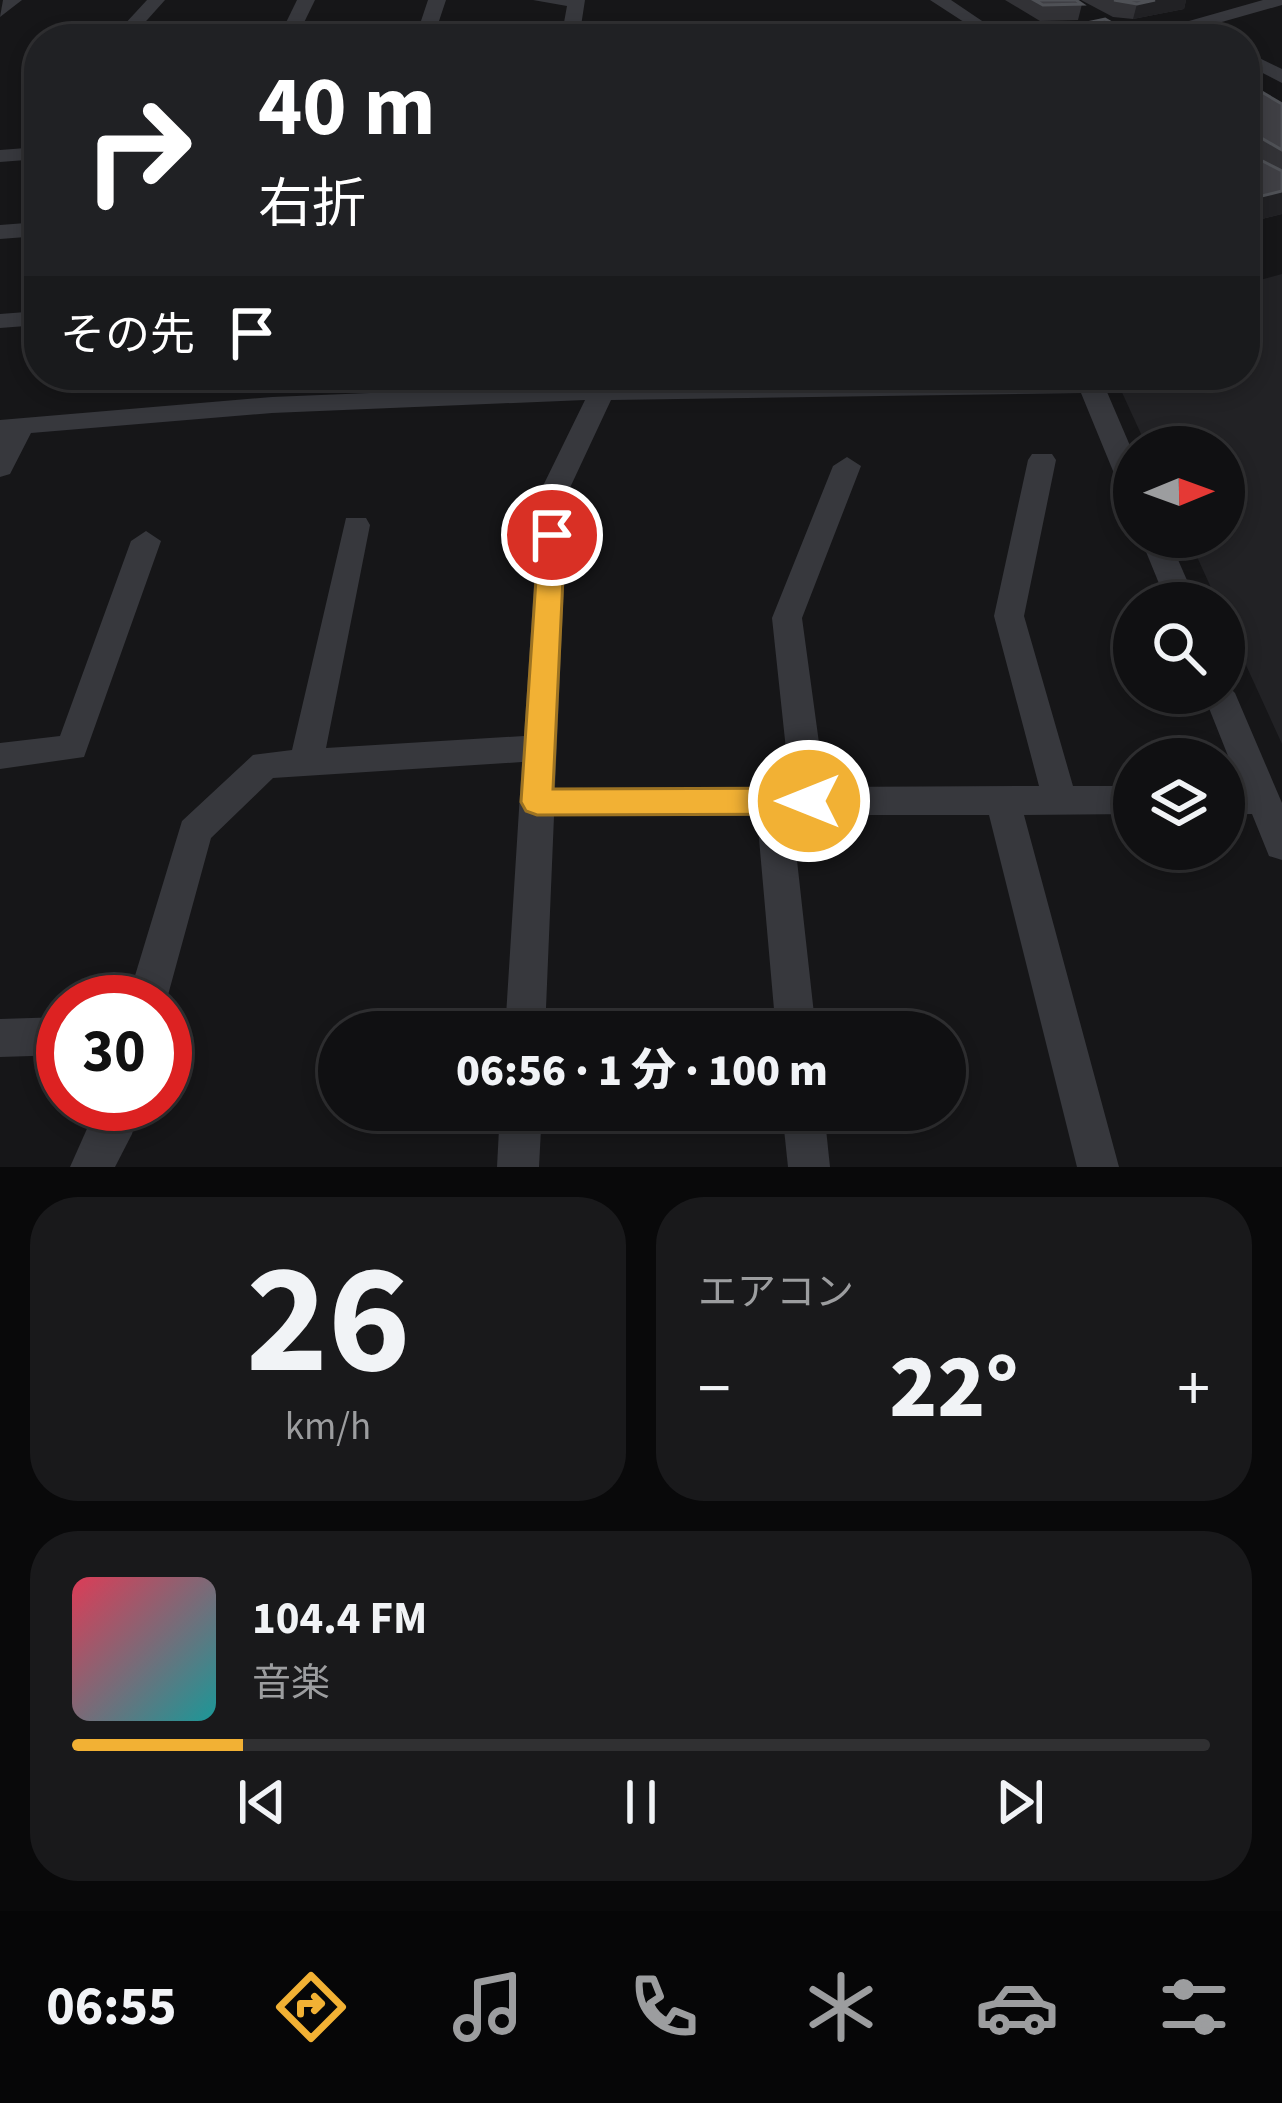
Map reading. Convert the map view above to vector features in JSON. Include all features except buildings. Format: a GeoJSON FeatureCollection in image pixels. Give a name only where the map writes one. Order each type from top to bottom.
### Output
{"type":"FeatureCollection","features":[{"type":"Feature","properties":{"kind":"street"},"geometry":{"type":"LineString","coordinates":[[0,12],[14,0]]}},
{"type":"Feature","properties":{"kind":"street"},"geometry":{"type":"LineString","coordinates":[[134,24],[156,0]]}},
{"type":"Feature","properties":{"kind":"street"},"geometry":{"type":"LineString","coordinates":[[542,0],[576,1]]}},
{"type":"Feature","properties":{"kind":"street"},"geometry":{"type":"LineString","coordinates":[[939,0],[974,24]]}},
{"type":"Feature","properties":{"kind":"street"},"geometry":{"type":"LineString","coordinates":[[1199,0],[1229,16]]}},
{"type":"Feature","properties":{"kind":"street"},"geometry":{"type":"LineString","coordinates":[[1198,24],[1282,0]]}},
{"type":"Feature","properties":{"kind":"street"},"geometry":{"type":"LineString","coordinates":[[1082,10],[1104,24]]}},
{"type":"Feature","properties":{"kind":"street"},"geometry":{"type":"LineString","coordinates":[[0,467],[11,427],[370,390]]}},
{"type":"Feature","properties":{"kind":"street"},"geometry":{"type":"LineString","coordinates":[[526,1011],[554,492],[598,390]]}},
{"type":"Feature","properties":{"kind":"street"},"geometry":{"type":"LineString","coordinates":[[1093,390],[1113,438]]}},
{"type":"Feature","properties":{"kind":"street"},"geometry":{"type":"LineString","coordinates":[[1042,460],[1009,616],[1060,800]]}},
{"type":"Feature","properties":{"kind":"street"},"geometry":{"type":"LineString","coordinates":[[796,1011],[788,618],[847,466]]}},
{"type":"Feature","properties":{"kind":"street"},"geometry":{"type":"LineString","coordinates":[[306,762],[356,525]]}},
{"type":"Feature","properties":{"kind":"street"},"geometry":{"type":"LineString","coordinates":[[0,757],[72,748],[146,542]]}},
{"type":"Feature","properties":{"kind":"street"},"geometry":{"type":"LineString","coordinates":[[1228,714],[1282,845]]}},
{"type":"Feature","properties":{"kind":"street"},"geometry":{"type":"LineString","coordinates":[[155,975],[195,831],[266,765],[540,748]]}},
{"type":"Feature","properties":{"kind":"street"},"geometry":{"type":"LineString","coordinates":[[1003,800],[1098,1167]]}},
{"type":"Feature","properties":{"kind":"street"},"geometry":{"type":"LineString","coordinates":[[537,802],[1113,800]]}},
{"type":"Feature","properties":{"kind":"street"},"geometry":{"type":"LineString","coordinates":[[1245,800],[1263,800]]}},
{"type":"Feature","properties":{"kind":"street"},"geometry":{"type":"LineString","coordinates":[[0,1038],[36,1037]]}},
{"type":"Feature","properties":{"kind":"street"},"geometry":{"type":"LineString","coordinates":[[91,1167],[112,1131]]}},
{"type":"Feature","properties":{"kind":"street"},"geometry":{"type":"LineString","coordinates":[[518,1167],[520,1131]]}},
{"type":"Feature","properties":{"kind":"street"},"geometry":{"type":"LineString","coordinates":[[805,1131],[809,1167]]}},
{"type":"Feature","properties":{"kind":"shaded area"},"geometry":{"type":"Polygon","coordinates":[[[1282,274],[1282,744],[1245,663],[1245,582],[1208,582],[1198,558],[1245,558],[1245,426],[1137,426],[1121,390],[1260,390],[1260,280],[1282,274]]]}},
{"type":"Feature","properties":{"kind":"route"},"geometry":{"type":"LineString","coordinates":[[552,535],[537,802],[809,801]]}}]}
